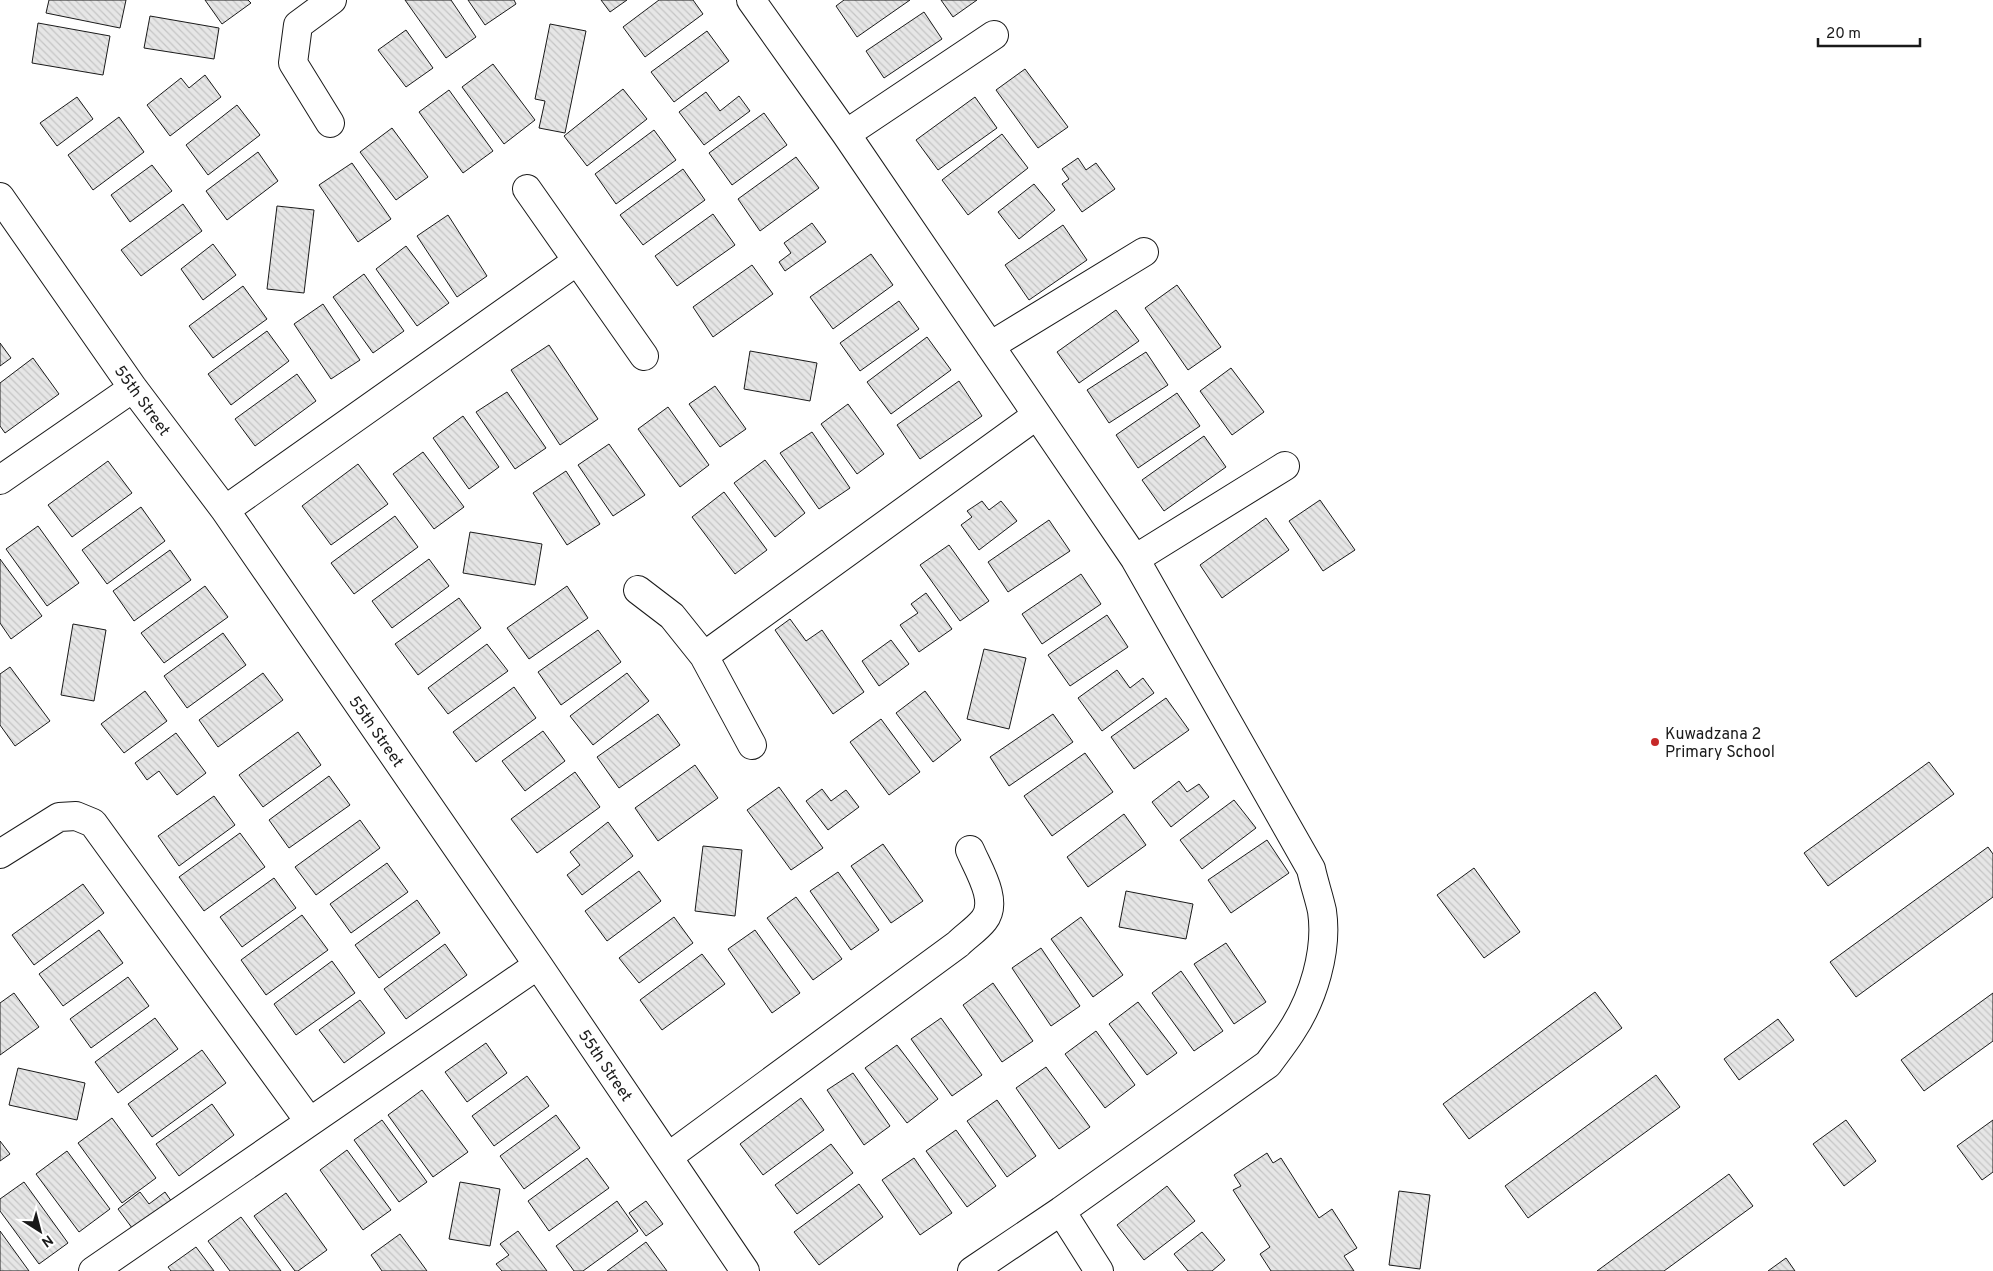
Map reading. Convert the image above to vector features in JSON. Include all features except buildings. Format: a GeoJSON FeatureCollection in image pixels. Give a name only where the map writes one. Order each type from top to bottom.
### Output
{"type":"FeatureCollection","features":[{"type":"Feature","properties":{"kind":"street"},"geometry":{"type":"LineString","coordinates":[[330,123],[293,63],[298,25],[332,0]]}},
{"type":"Feature","properties":{"kind":"street"},"geometry":{"type":"LineString","coordinates":[[751,0],[846,134],[1135,559],[1311,869],[1322,910],[1323,936],[1320,960],[1309,998],[1292,1032],[1268,1064],[1062,1211],[972,1271]]}},
{"type":"Feature","properties":{"kind":"street"},"geometry":{"type":"LineString","coordinates":[[846,134],[994,35]]}},
{"type":"Feature","properties":{"kind":"street"},"geometry":{"type":"LineString","coordinates":[[527,189],[644,356]]}},
{"type":"Feature","properties":{"kind":"street","name":"55th Street"},"geometry":{"type":"LineString","coordinates":[[0,197],[133,388],[225,510],[538,964],[745,1271]]}},
{"type":"Feature","properties":{"kind":"street"},"geometry":{"type":"LineString","coordinates":[[990,346],[1144,252]]}},
{"type":"Feature","properties":{"kind":"street"},"geometry":{"type":"LineString","coordinates":[[225,510],[577,261]]}},
{"type":"Feature","properties":{"kind":"street"},"geometry":{"type":"LineString","coordinates":[[0,480],[133,388]]}},
{"type":"Feature","properties":{"kind":"street"},"geometry":{"type":"LineString","coordinates":[[704,656],[1037,415]]}},
{"type":"Feature","properties":{"kind":"street"},"geometry":{"type":"LineString","coordinates":[[1135,559],[1285,466]]}},
{"type":"Feature","properties":{"kind":"street"},"geometry":{"type":"LineString","coordinates":[[638,590],[672,616],[704,656],[752,745]]}},
{"type":"Feature","properties":{"kind":"street"},"geometry":{"type":"LineString","coordinates":[[0,854],[59,817],[76,816],[93,822],[310,1121]]}},
{"type":"Feature","properties":{"kind":"street"},"geometry":{"type":"LineString","coordinates":[[668,1157],[958,944],[984,919],[990,906],[987,892],[970,850]]}},
{"type":"Feature","properties":{"kind":"street"},"geometry":{"type":"LineString","coordinates":[[93,1271],[538,964]]}},
{"type":"Feature","properties":{"kind":"street"},"geometry":{"type":"LineString","coordinates":[[1062,1211],[1099,1271]]}},
{"type":"Feature","properties":{"kind":"place","name":"Kuwadzana 2 Primary School"},"geometry":{"type":"Point","coordinates":[1655,742]}}]}
